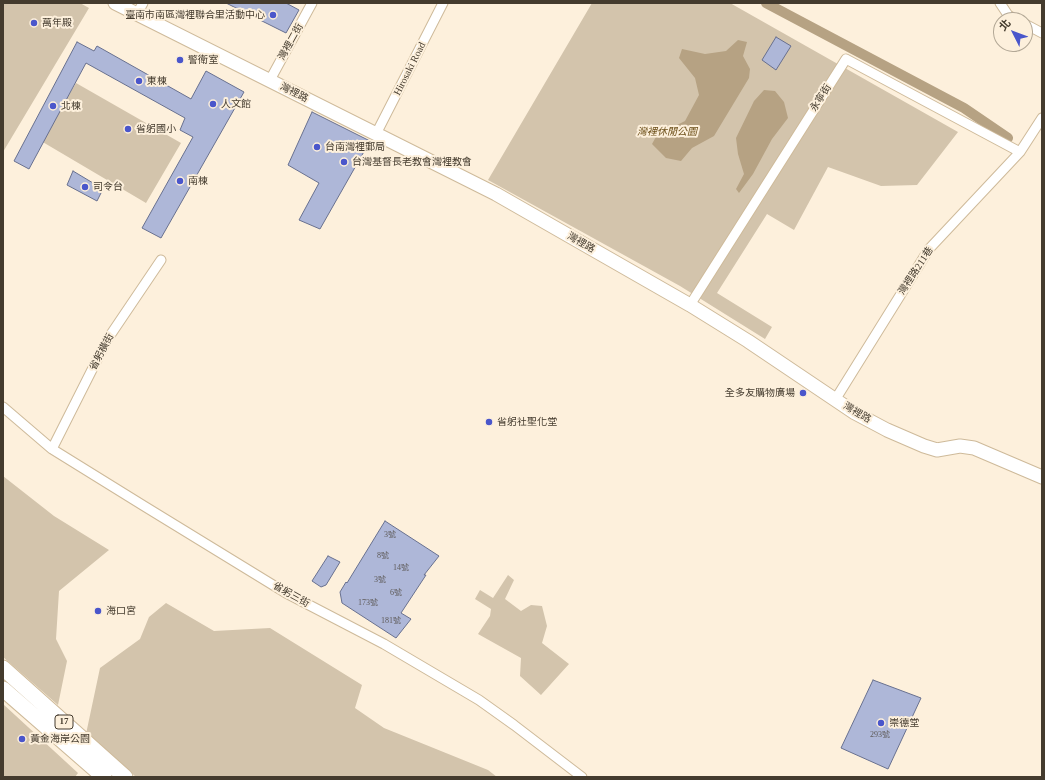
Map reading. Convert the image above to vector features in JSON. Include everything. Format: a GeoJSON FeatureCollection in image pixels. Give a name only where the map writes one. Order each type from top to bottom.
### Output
{"type":"FeatureCollection","features":[{"type":"Feature","properties":{"kind":"main road","name":"17"},"geometry":{"type":"LineString","coordinates":[[3,668],[125,777]]}},
{"type":"Feature","properties":{"kind":"main road","name":"17"},"geometry":{"type":"LineString","coordinates":[[3,689],[104,777]]}},
{"type":"Feature","properties":{"kind":"street","name":"灣裡路"},"geometry":{"type":"LineString","coordinates":[[115,3],[140,8],[270,80],[496,194],[690,305],[748,341],[835,400],[887,430],[937,450],[960,446],[974,448],[1042,477]]}},
{"type":"Feature","properties":{"kind":"street","name":"灣裡二街"},"geometry":{"type":"LineString","coordinates":[[270,80],[312,3]]}},
{"type":"Feature","properties":{"kind":"street","name":"Hirosaki Road"},"geometry":{"type":"LineString","coordinates":[[376,134],[443,3]]}},
{"type":"Feature","properties":{"kind":"street"},"geometry":{"type":"LineString","coordinates":[[1000,3],[1006,12]]}},
{"type":"Feature","properties":{"kind":"street"},"geometry":{"type":"LineString","coordinates":[[1033,28],[1042,33]]}},
{"type":"Feature","properties":{"kind":"street","name":"永寧街"},"geometry":{"type":"LineString","coordinates":[[690,305],[846,58],[1020,152]]}},
{"type":"Feature","properties":{"kind":"street","name":"灣裡路211巷"},"geometry":{"type":"LineString","coordinates":[[835,400],[930,249],[1020,152],[1042,118]]}},
{"type":"Feature","properties":{"kind":"street","name":"省躬橫街"},"geometry":{"type":"LineString","coordinates":[[52,449],[107,340],[161,260]]}},
{"type":"Feature","properties":{"kind":"street","name":"省躬三街"},"geometry":{"type":"LineString","coordinates":[[3,407],[52,449],[286,592],[384,644],[479,700],[582,777]]}},
{"type":"Feature","properties":{"kind":"green space"},"geometry":{"type":"Polygon","coordinates":[[[3,3],[80,3],[89,8],[3,152],[3,3]]]}},
{"type":"Feature","properties":{"kind":"green space","name":"灣裡休閒公園"},"geometry":{"type":"Polygon","coordinates":[[[592,3],[730,3],[958,132],[917,185],[881,186],[828,167],[794,230],[767,214],[717,293],[772,327],[765,339],[680,286],[488,180],[592,3]]]}},
{"type":"Feature","properties":{"kind":"green space"},"geometry":{"type":"Polygon","coordinates":[[[76,83],[181,143],[146,203],[41,141],[76,83]]]}},
{"type":"Feature","properties":{"kind":"green space"},"geometry":{"type":"Polygon","coordinates":[[[3,476],[54,516],[109,550],[59,591],[56,639],[67,661],[58,705],[3,657],[3,476]]]}},
{"type":"Feature","properties":{"kind":"green space"},"geometry":{"type":"Polygon","coordinates":[[[508,575],[514,580],[505,599],[521,611],[531,605],[542,606],[547,626],[542,643],[569,664],[541,695],[520,676],[521,658],[478,634],[490,616],[491,609],[475,599],[480,590],[493,598],[508,575]]]}},
{"type":"Feature","properties":{"kind":"green space"},"geometry":{"type":"Polygon","coordinates":[[[166,603],[214,631],[270,628],[362,685],[355,708],[384,728],[488,770],[497,777],[136,777],[86,734],[100,668],[140,639],[149,617],[166,603]]]}},
{"type":"Feature","properties":{"kind":"green space","name":"黃金海岸公園"},"geometry":{"type":"Polygon","coordinates":[[[3,704],[78,773],[75,777],[3,777],[3,704]]]}},
{"type":"Feature","properties":{"kind":"shaded area"},"geometry":{"type":"Polygon","coordinates":[[[738,40],[747,42],[743,56],[750,69],[749,78],[714,136],[692,148],[681,161],[666,158],[652,144],[657,135],[685,121],[699,95],[695,78],[679,58],[682,49],[705,54],[726,51],[738,40]]]}},
{"type":"Feature","properties":{"kind":"shaded area"},"geometry":{"type":"Polygon","coordinates":[[[764,90],[775,91],[784,102],[788,118],[772,139],[753,174],[739,193],[736,189],[744,174],[738,154],[736,138],[754,101],[764,90]]]}},
{"type":"Feature","properties":{"kind":"building","name":"臺南市南區灣裡聯合里活動中心"},"geometry":{"type":"Polygon","coordinates":[[[226,3],[286,3],[299,10],[286,33],[226,3]]]}},
{"type":"Feature","properties":{"kind":"building"},"geometry":{"type":"Polygon","coordinates":[[[776,37],[791,46],[776,70],[762,60],[776,37]]]}},
{"type":"Feature","properties":{"kind":"building"},"geometry":{"type":"Polygon","coordinates":[[[77,42],[94,51],[97,46],[191,99],[206,71],[244,92],[161,238],[142,228],[193,137],[180,130],[185,118],[86,63],[29,169],[14,161],[77,42]]]}},
{"type":"Feature","properties":{"kind":"building"},"geometry":{"type":"Polygon","coordinates":[[[312,112],[370,141],[320,229],[299,220],[319,183],[288,165],[312,112]]]}},
{"type":"Feature","properties":{"kind":"building","name":"司令台"},"geometry":{"type":"Polygon","coordinates":[[[73,171],[103,189],[97,201],[67,185],[73,171]]]}},
{"type":"Feature","properties":{"kind":"building"},"geometry":{"type":"Polygon","coordinates":[[[385,521],[439,556],[424,575],[426,575],[401,613],[411,619],[396,638],[342,603],[340,592],[385,521]]]}},
{"type":"Feature","properties":{"kind":"building"},"geometry":{"type":"Polygon","coordinates":[[[328,556],[340,562],[326,585],[321,587],[312,581],[328,556]]]}},
{"type":"Feature","properties":{"kind":"building","name":"崇德堂"},"geometry":{"type":"Polygon","coordinates":[[[873,680],[921,698],[888,769],[841,748],[873,680]]]}},
{"type":"Feature","properties":{"kind":"waterway"},"geometry":{"type":"LineString","coordinates":[[766,3],[964,108],[1008,138]]}},
{"type":"Feature","properties":{"kind":"place","name":"臺南市南區灣裡聯合里活動中心"},"geometry":{"type":"Point","coordinates":[273,15]}},
{"type":"Feature","properties":{"kind":"place","name":"萬年殿"},"geometry":{"type":"Point","coordinates":[34,23]}},
{"type":"Feature","properties":{"kind":"place","name":"警衛室"},"geometry":{"type":"Point","coordinates":[180,60]}},
{"type":"Feature","properties":{"kind":"place","name":"東棟"},"geometry":{"type":"Point","coordinates":[139,81]}},
{"type":"Feature","properties":{"kind":"place","name":"人文館"},"geometry":{"type":"Point","coordinates":[213,104]}},
{"type":"Feature","properties":{"kind":"place","name":"北棟"},"geometry":{"type":"Point","coordinates":[53,106]}},
{"type":"Feature","properties":{"kind":"place","name":"省躬國小"},"geometry":{"type":"Point","coordinates":[128,129]}},
{"type":"Feature","properties":{"kind":"place","name":"台南灣裡郵局"},"geometry":{"type":"Point","coordinates":[317,147]}},
{"type":"Feature","properties":{"kind":"place","name":"台灣基督長老教會灣裡教會"},"geometry":{"type":"Point","coordinates":[344,162]}},
{"type":"Feature","properties":{"kind":"place","name":"南棟"},"geometry":{"type":"Point","coordinates":[180,181]}},
{"type":"Feature","properties":{"kind":"place","name":"司令台"},"geometry":{"type":"Point","coordinates":[85,187]}},
{"type":"Feature","properties":{"kind":"place","name":"全多友購物廣場"},"geometry":{"type":"Point","coordinates":[803,393]}},
{"type":"Feature","properties":{"kind":"place","name":"省躬社聖化堂"},"geometry":{"type":"Point","coordinates":[489,422]}},
{"type":"Feature","properties":{"kind":"place","name":"海口宮"},"geometry":{"type":"Point","coordinates":[98,611]}},
{"type":"Feature","properties":{"kind":"place","name":"崇德堂"},"geometry":{"type":"Point","coordinates":[881,723]}},
{"type":"Feature","properties":{"kind":"place","name":"黃金海岸公園"},"geometry":{"type":"Point","coordinates":[22,739]}}]}
